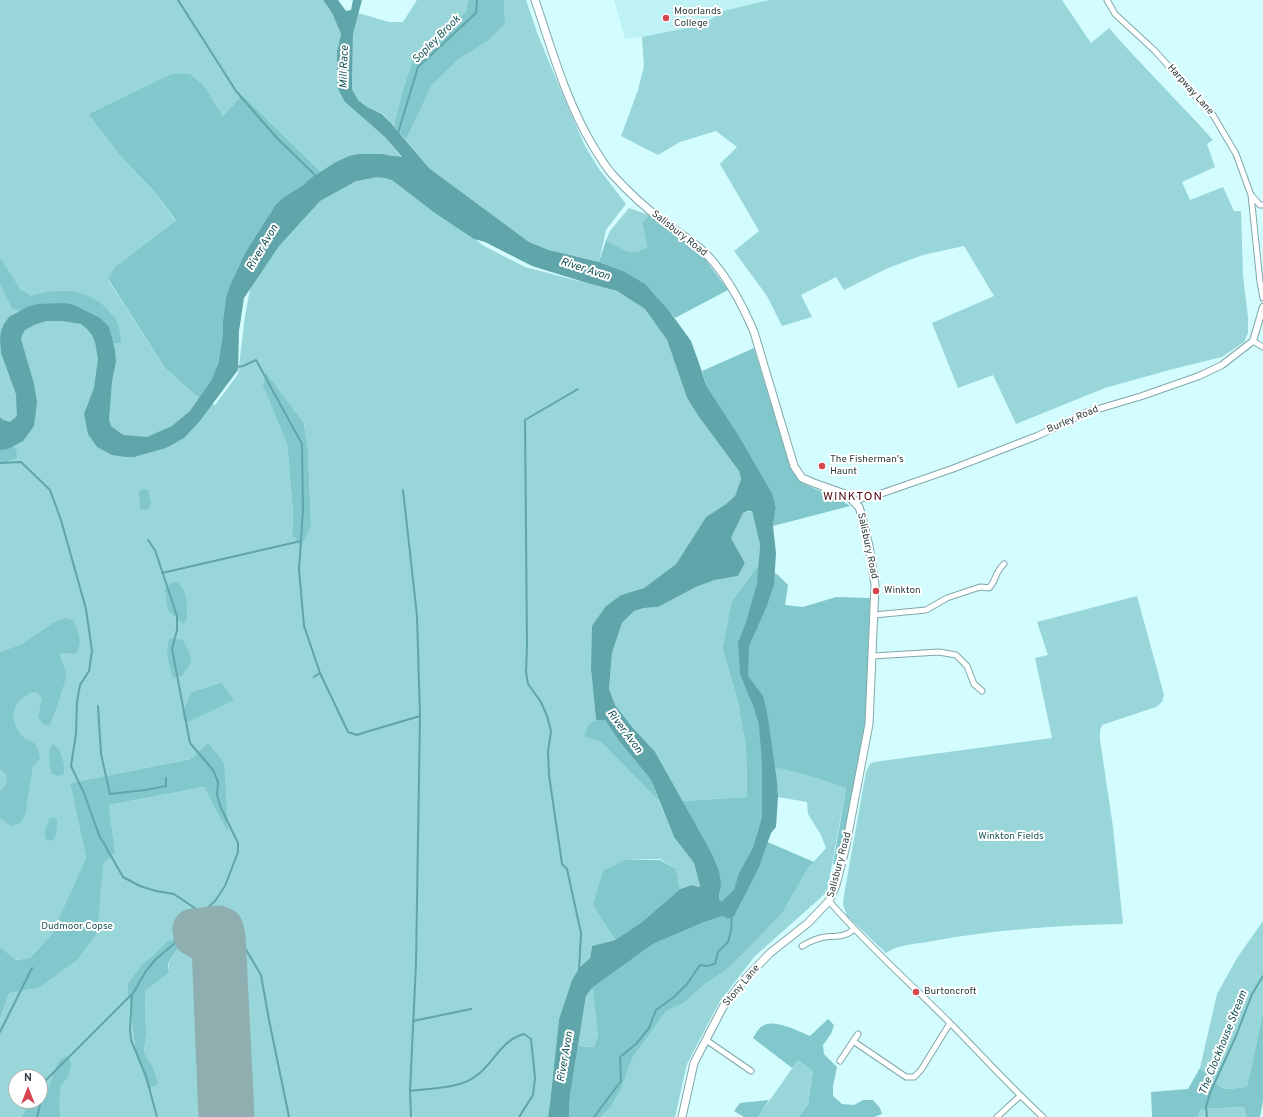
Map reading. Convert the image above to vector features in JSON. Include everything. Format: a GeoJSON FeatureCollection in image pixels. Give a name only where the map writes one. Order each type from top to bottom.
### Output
{"type":"FeatureCollection","features":[{"type":"Feature","properties":{"kind":"main road","name":"Salisbury Road"},"geometry":{"type":"LineString","coordinates":[[535,0],[557,67],[581,126],[602,160],[611,173],[632,195],[651,212],[708,256],[728,284],[747,315],[754,332],[794,466],[802,478],[845,494],[855,502],[861,513],[869,546],[875,585],[870,724],[841,870],[829,901]]}},
{"type":"Feature","properties":{"kind":"main road","name":"Stony Lane"},"geometry":{"type":"LineString","coordinates":[[682,1117],[694,1063],[723,1007],[744,980],[770,954],[808,923],[829,901]]}},
{"type":"Feature","properties":{"kind":"street","name":"Harpway Lane"},"geometry":{"type":"LineString","coordinates":[[1107,0],[1115,14],[1154,50],[1213,115],[1236,154],[1251,195],[1263,298]]}},
{"type":"Feature","properties":{"kind":"street"},"geometry":{"type":"LineString","coordinates":[[1251,195],[1260,205],[1263,205]]}},
{"type":"Feature","properties":{"kind":"street"},"geometry":{"type":"LineString","coordinates":[[1263,308],[1253,341],[1263,347]]}},
{"type":"Feature","properties":{"kind":"street","name":"Burley Road"},"geometry":{"type":"LineString","coordinates":[[855,502],[862,498],[877,495],[952,469],[1037,436],[1085,413],[1142,396],[1199,376],[1222,365],[1253,341]]}},
{"type":"Feature","properties":{"kind":"street"},"geometry":{"type":"LineString","coordinates":[[874,615],[926,610],[947,598],[977,588],[989,588],[993,585],[998,569],[1004,564]]}},
{"type":"Feature","properties":{"kind":"street"},"geometry":{"type":"LineString","coordinates":[[873,656],[938,652],[956,655],[967,666],[974,684],[982,691]]}},
{"type":"Feature","properties":{"kind":"street","name":"Salisbury Road"},"geometry":{"type":"LineString","coordinates":[[829,901],[854,929],[950,1023],[1020,1096],[1043,1117]]}},
{"type":"Feature","properties":{"kind":"street"},"geometry":{"type":"LineString","coordinates":[[802,946],[811,941],[824,937],[837,937],[849,934],[854,929]]}},
{"type":"Feature","properties":{"kind":"street"},"geometry":{"type":"LineString","coordinates":[[853,1041],[906,1077],[914,1077],[950,1023]]}},
{"type":"Feature","properties":{"kind":"street"},"geometry":{"type":"LineString","coordinates":[[840,1061],[858,1034]]}},
{"type":"Feature","properties":{"kind":"street"},"geometry":{"type":"LineString","coordinates":[[706,1040],[751,1070]]}},
{"type":"Feature","properties":{"kind":"street"},"geometry":{"type":"LineString","coordinates":[[997,1117],[1020,1096]]}},
{"type":"Feature","properties":{"kind":"shaded area","name":"Moorlands College"},"geometry":{"type":"Polygon","coordinates":[[[614,0],[769,0],[723,11],[702,25],[651,36],[625,39],[614,0]]]}},
{"type":"Feature","properties":{"kind":"green space"},"geometry":{"type":"Polygon","coordinates":[[[0,0],[323,0],[332,13],[341,34],[337,51],[345,102],[386,138],[402,158],[391,155],[349,156],[321,172],[242,95],[223,116],[203,84],[190,74],[171,74],[88,114],[122,158],[156,193],[176,222],[115,267],[108,280],[165,368],[199,398],[215,405],[238,374],[250,289],[282,237],[321,195],[358,177],[389,173],[484,246],[525,267],[617,291],[645,309],[667,340],[687,398],[699,417],[739,471],[741,479],[735,496],[726,504],[706,517],[676,564],[644,588],[621,595],[606,606],[591,669],[596,720],[589,724],[601,742],[659,801],[674,837],[694,863],[700,886],[692,885],[680,889],[676,869],[660,859],[625,860],[593,905],[615,940],[592,946],[590,958],[579,968],[572,980],[559,1019],[548,1117],[0,1117],[0,1019],[9,993],[40,986],[76,961],[103,865],[115,852],[109,805],[204,787],[228,831],[191,759],[70,783],[86,858],[51,935],[30,958],[16,960],[0,947],[0,0]],[[304,424],[287,443],[293,514],[292,534],[311,525],[308,450],[304,424]],[[220,682],[191,692],[234,700],[220,682]],[[192,928],[173,938],[156,952],[127,985],[136,1053],[158,1082],[153,1067],[144,1052],[146,1035],[145,991],[169,973],[170,959],[181,944],[191,935],[192,928]]]}},
{"type":"Feature","properties":{"kind":"green space"},"geometry":{"type":"Polygon","coordinates":[[[417,0],[468,0],[466,12],[454,23],[401,96],[394,126],[383,114],[367,107],[358,100],[352,89],[353,33],[358,13],[389,22],[403,22],[417,0]]]}},
{"type":"Feature","properties":{"kind":"green space"},"geometry":{"type":"Polygon","coordinates":[[[468,0],[504,0],[505,24],[488,41],[459,59],[432,85],[406,140],[394,126],[401,96],[414,58],[466,12],[468,0]]]}},
{"type":"Feature","properties":{"kind":"green space"},"geometry":{"type":"Polygon","coordinates":[[[504,0],[526,0],[538,35],[585,146],[599,169],[626,204],[606,230],[599,262],[549,250],[529,242],[429,168],[406,140],[432,85],[459,59],[488,41],[505,24],[504,0]]]}},
{"type":"Feature","properties":{"kind":"green space"},"geometry":{"type":"Polygon","coordinates":[[[769,0],[1062,0],[1091,43],[1109,28],[1213,140],[1207,144],[1215,167],[1182,182],[1190,200],[1223,187],[1234,211],[1241,211],[1243,276],[1248,317],[1248,333],[1244,342],[1222,357],[1105,388],[1016,424],[993,375],[958,388],[932,323],[994,296],[964,246],[923,255],[888,268],[844,290],[836,277],[801,295],[812,317],[782,326],[767,296],[734,251],[759,231],[720,164],[737,147],[716,131],[680,142],[658,155],[621,136],[638,90],[644,66],[642,37],[702,25],[723,11],[769,0]]]}},
{"type":"Feature","properties":{"kind":"green space"},"geometry":{"type":"Polygon","coordinates":[[[171,74],[190,74],[203,84],[223,116],[242,95],[321,172],[276,204],[246,251],[226,297],[223,333],[217,369],[199,398],[165,368],[108,279],[115,267],[176,221],[156,193],[122,158],[88,114],[171,74]]]}},
{"type":"Feature","properties":{"kind":"green space"},"geometry":{"type":"Polygon","coordinates":[[[629,208],[649,215],[642,224],[647,247],[635,252],[622,250],[606,240],[610,231],[629,208]]]}},
{"type":"Feature","properties":{"kind":"green space"},"geometry":{"type":"Polygon","coordinates":[[[649,215],[702,255],[728,290],[675,318],[623,271],[599,262],[606,240],[630,252],[635,252],[647,247],[642,223],[649,215]]]}},
{"type":"Feature","properties":{"kind":"green space"},"geometry":{"type":"Polygon","coordinates":[[[0,258],[20,289],[31,296],[51,292],[72,292],[91,297],[100,303],[115,318],[119,329],[121,343],[112,343],[99,320],[21,311],[12,308],[0,283],[0,258]]]}},
{"type":"Feature","properties":{"kind":"green space"},"geometry":{"type":"Polygon","coordinates":[[[754,348],[791,469],[802,483],[841,500],[850,506],[773,526],[776,507],[772,493],[739,436],[706,385],[702,371],[754,348]]]}},
{"type":"Feature","properties":{"kind":"green space"},"geometry":{"type":"Polygon","coordinates":[[[266,373],[304,424],[308,450],[311,525],[301,547],[292,534],[293,514],[287,443],[263,385],[266,373]]]}},
{"type":"Feature","properties":{"kind":"green space"},"geometry":{"type":"Polygon","coordinates":[[[0,442],[16,448],[17,458],[0,464],[0,442]]]}},
{"type":"Feature","properties":{"kind":"green space"},"geometry":{"type":"Polygon","coordinates":[[[142,489],[148,490],[151,505],[147,510],[140,509],[139,492],[142,489]]]}},
{"type":"Feature","properties":{"kind":"green space"},"geometry":{"type":"Polygon","coordinates":[[[752,511],[760,545],[759,564],[732,601],[737,697],[746,747],[747,797],[682,801],[670,780],[615,705],[609,689],[612,653],[622,623],[634,611],[644,608],[658,607],[696,587],[715,580],[738,576],[745,563],[731,538],[743,513],[752,511]]]}},
{"type":"Feature","properties":{"kind":"green space"},"geometry":{"type":"Polygon","coordinates":[[[759,564],[778,575],[788,585],[785,605],[803,607],[836,597],[870,598],[866,721],[856,780],[838,864],[833,864],[846,788],[810,776],[762,764],[762,816],[756,837],[814,862],[808,868],[783,912],[749,948],[725,971],[705,984],[684,1003],[666,1011],[632,1059],[620,1092],[610,1108],[601,1117],[569,1117],[570,1096],[578,1046],[594,1047],[598,1035],[592,988],[653,944],[702,923],[723,916],[719,898],[720,893],[710,850],[682,801],[747,797],[746,747],[737,697],[723,648],[732,601],[759,564]]]}},
{"type":"Feature","properties":{"kind":"green space"},"geometry":{"type":"Polygon","coordinates":[[[173,582],[178,582],[185,595],[187,604],[187,619],[183,624],[168,610],[165,589],[173,582]]]}},
{"type":"Feature","properties":{"kind":"green space","name":"Winkton Fields"},"geometry":{"type":"Polygon","coordinates":[[[1137,596],[1164,695],[1162,702],[1156,707],[1102,725],[1100,731],[1100,740],[1113,827],[1123,924],[1049,927],[975,934],[906,945],[890,950],[886,953],[847,916],[843,904],[866,772],[870,764],[874,762],[1052,738],[1035,658],[1048,655],[1037,622],[1137,596]]]}},
{"type":"Feature","properties":{"kind":"green space"},"geometry":{"type":"Polygon","coordinates":[[[65,618],[73,620],[80,641],[76,654],[60,653],[66,674],[59,700],[49,726],[43,724],[38,717],[42,699],[38,693],[32,692],[25,696],[19,701],[14,712],[15,725],[25,739],[35,744],[40,759],[33,766],[25,815],[20,823],[12,826],[0,818],[0,791],[7,783],[6,774],[0,769],[0,652],[21,645],[53,623],[65,618]]]}},
{"type":"Feature","properties":{"kind":"green space"},"geometry":{"type":"Polygon","coordinates":[[[170,638],[183,640],[191,657],[190,664],[182,676],[173,678],[168,653],[168,642],[170,638]]]}},
{"type":"Feature","properties":{"kind":"green space"},"geometry":{"type":"Polygon","coordinates":[[[221,682],[234,700],[186,723],[182,715],[191,692],[221,682]]]}},
{"type":"Feature","properties":{"kind":"green space"},"geometry":{"type":"Polygon","coordinates":[[[596,720],[605,720],[619,741],[651,780],[659,801],[601,742],[584,736],[589,724],[596,720]]]}},
{"type":"Feature","properties":{"kind":"green space","name":"Dudmoor Copse"},"geometry":{"type":"Polygon","coordinates":[[[208,743],[224,763],[228,832],[204,787],[109,805],[115,852],[103,865],[97,933],[76,961],[40,987],[9,993],[0,1019],[0,947],[16,960],[30,958],[51,935],[86,858],[70,783],[191,759],[208,743]]]}},
{"type":"Feature","properties":{"kind":"green space"},"geometry":{"type":"Polygon","coordinates":[[[54,744],[61,754],[64,766],[64,774],[59,776],[52,774],[50,763],[50,748],[54,744]]]}},
{"type":"Feature","properties":{"kind":"green space"},"geometry":{"type":"Polygon","coordinates":[[[775,767],[810,776],[846,788],[827,892],[755,956],[720,1001],[687,1064],[675,1117],[601,1117],[610,1108],[620,1092],[632,1059],[666,1011],[684,1003],[705,984],[725,971],[749,948],[783,912],[808,868],[826,848],[821,835],[808,814],[807,802],[778,797],[775,767]]]}},
{"type":"Feature","properties":{"kind":"green space"},"geometry":{"type":"Polygon","coordinates":[[[54,817],[57,820],[56,835],[53,840],[47,841],[45,835],[46,827],[49,819],[54,817]]]}},
{"type":"Feature","properties":{"kind":"green space"},"geometry":{"type":"Polygon","coordinates":[[[625,860],[660,860],[676,869],[680,889],[642,922],[615,940],[593,905],[603,871],[625,860]]]}},
{"type":"Feature","properties":{"kind":"green space"},"geometry":{"type":"Polygon","coordinates":[[[1263,921],[1263,1012],[1247,1087],[1227,1089],[1220,1087],[1200,1068],[1217,994],[1237,958],[1263,921]]]}},
{"type":"Feature","properties":{"kind":"green space"},"geometry":{"type":"Polygon","coordinates":[[[192,928],[191,935],[181,945],[171,959],[168,966],[169,973],[145,991],[146,1035],[144,1052],[153,1067],[158,1082],[156,1086],[148,1088],[136,1053],[127,985],[141,966],[167,942],[192,928]]]}},
{"type":"Feature","properties":{"kind":"green space"},"geometry":{"type":"Polygon","coordinates":[[[592,988],[598,1035],[594,1047],[578,1046],[586,996],[592,988]]]}},
{"type":"Feature","properties":{"kind":"green space"},"geometry":{"type":"Polygon","coordinates":[[[1263,1012],[1263,1101],[1260,1117],[1246,1117],[1244,1107],[1201,1109],[1198,1117],[1152,1117],[1151,1092],[1188,1089],[1200,1068],[1220,1087],[1227,1089],[1247,1087],[1263,1012]]]}},
{"type":"Feature","properties":{"kind":"green space"},"geometry":{"type":"Polygon","coordinates":[[[828,1019],[834,1025],[831,1034],[823,1045],[824,1054],[837,1067],[833,1086],[833,1096],[842,1104],[854,1105],[863,1100],[873,1100],[880,1108],[882,1114],[874,1117],[799,1117],[808,1104],[813,1071],[798,1060],[792,1068],[753,1038],[761,1027],[772,1023],[792,1028],[810,1036],[828,1019]]]}},
{"type":"Feature","properties":{"kind":"green space"},"geometry":{"type":"Polygon","coordinates":[[[67,1056],[71,1063],[68,1077],[61,1085],[59,1100],[60,1117],[22,1117],[26,1109],[48,1109],[48,1087],[57,1064],[67,1056]]]}},
{"type":"Feature","properties":{"kind":"green space"},"geometry":{"type":"Polygon","coordinates":[[[798,1060],[813,1071],[808,1104],[799,1117],[758,1117],[798,1060]]]}},
{"type":"Feature","properties":{"kind":"green space"},"geometry":{"type":"Polygon","coordinates":[[[769,1100],[758,1117],[744,1117],[734,1111],[740,1103],[769,1100]]]}},
{"type":"Feature","properties":{"kind":"green space"},"geometry":{"type":"Polygon","coordinates":[[[1244,1107],[1246,1117],[1198,1117],[1201,1109],[1244,1107]]]}},
{"type":"Feature","properties":{"kind":"water"},"geometry":{"type":"Polygon","coordinates":[[[323,0],[338,0],[346,11],[351,10],[353,0],[362,0],[353,34],[352,89],[358,100],[367,107],[382,114],[391,123],[429,168],[529,242],[549,250],[599,262],[623,271],[645,284],[670,312],[691,341],[706,385],[739,436],[772,493],[776,507],[773,526],[776,553],[774,585],[766,608],[749,646],[748,676],[763,696],[767,712],[777,781],[778,797],[776,827],[771,833],[759,867],[734,916],[728,919],[723,916],[702,923],[653,944],[592,988],[586,996],[570,1096],[569,1117],[548,1117],[559,1019],[572,980],[579,968],[590,958],[592,946],[615,940],[642,922],[680,889],[692,885],[700,886],[694,863],[674,837],[651,780],[619,741],[605,720],[596,720],[591,669],[592,626],[606,606],[621,595],[644,588],[676,564],[706,517],[726,504],[735,496],[741,479],[739,471],[699,417],[687,398],[667,340],[645,309],[617,291],[532,266],[485,242],[474,239],[435,213],[392,180],[377,177],[356,181],[320,201],[279,246],[244,298],[239,331],[238,370],[199,422],[184,438],[166,448],[134,457],[112,455],[97,447],[88,434],[84,414],[94,388],[98,359],[95,342],[92,335],[81,324],[63,321],[46,321],[25,330],[21,339],[34,384],[37,402],[34,426],[23,441],[8,449],[0,450],[0,417],[3,420],[10,422],[17,416],[16,394],[1,353],[1,331],[9,317],[27,307],[37,304],[65,303],[74,305],[100,318],[109,327],[115,350],[116,362],[112,381],[109,419],[111,426],[123,435],[147,437],[172,426],[190,411],[212,379],[218,364],[223,333],[226,297],[230,286],[246,251],[276,204],[311,178],[336,162],[349,156],[359,154],[381,154],[402,157],[386,138],[345,102],[337,87],[337,51],[341,34],[332,13],[323,0]],[[752,511],[743,513],[731,538],[745,563],[738,576],[715,580],[696,587],[658,607],[644,608],[634,611],[622,623],[612,653],[609,689],[615,705],[632,727],[655,752],[710,850],[719,871],[721,883],[719,898],[721,902],[734,890],[739,873],[753,848],[762,816],[762,764],[759,725],[754,708],[740,674],[738,643],[757,584],[760,545],[752,511]]]}},
{"type":"Feature","properties":{"kind":"waterway"},"geometry":{"type":"LineString","coordinates":[[178,0],[236,91],[276,137],[316,176]]}},
{"type":"Feature","properties":{"kind":"waterway","name":"Sopley Brook"},"geometry":{"type":"LineString","coordinates":[[398,133],[418,67],[476,13],[477,0]]}},
{"type":"Feature","properties":{"kind":"waterway"},"geometry":{"type":"LineString","coordinates":[[236,367],[243,366],[256,360],[302,444],[303,510],[299,570],[304,626],[320,673],[348,732],[357,735],[420,716]]}},
{"type":"Feature","properties":{"kind":"waterway"},"geometry":{"type":"LineString","coordinates":[[578,389],[525,420],[526,672],[528,684],[541,702],[551,731],[548,752],[549,775],[562,864],[567,869],[581,933],[579,970]]}},
{"type":"Feature","properties":{"kind":"waterway"},"geometry":{"type":"LineString","coordinates":[[0,463],[21,462],[50,490],[61,520],[86,609],[92,651],[89,671],[80,685],[77,702],[76,734],[71,766],[84,793],[99,835],[123,877],[140,886],[156,891],[174,894],[202,913]]}},
{"type":"Feature","properties":{"kind":"waterway"},"geometry":{"type":"LineString","coordinates":[[403,490],[417,616],[420,716],[416,964],[410,1091],[411,1117]]}},
{"type":"Feature","properties":{"kind":"waterway"},"geometry":{"type":"LineString","coordinates":[[148,540],[155,550],[177,616],[177,630],[172,649],[190,743],[213,770],[218,782],[217,795],[221,808],[238,843],[238,852],[225,886],[215,901],[202,913],[204,923]]}},
{"type":"Feature","properties":{"kind":"waterway"},"geometry":{"type":"LineString","coordinates":[[162,573],[301,541]]}},
{"type":"Feature","properties":{"kind":"waterway"},"geometry":{"type":"LineString","coordinates":[[314,677],[320,673]]}},
{"type":"Feature","properties":{"kind":"waterway"},"geometry":{"type":"LineString","coordinates":[[98,706],[101,754],[110,794],[166,786],[166,778]]}},
{"type":"Feature","properties":{"kind":"waterway"},"geometry":{"type":"LineString","coordinates":[[594,1117],[621,1081],[620,1057],[636,1044],[649,1028],[656,1010],[674,997],[687,984],[700,965],[707,966],[715,964],[718,952],[728,942],[731,931],[732,914]]}},
{"type":"Feature","properties":{"kind":"waterway"},"geometry":{"type":"LineString","coordinates":[[157,1117],[146,1076],[131,1040],[130,1030],[132,995],[146,971],[155,960],[189,931],[204,923],[232,926],[261,975],[289,1117]]}},
{"type":"Feature","properties":{"kind":"waterway"},"geometry":{"type":"LineString","coordinates":[[0,1032],[32,968]]}},
{"type":"Feature","properties":{"kind":"waterway","name":"The Clockhouse Stream"},"geometry":{"type":"LineString","coordinates":[[1207,1117],[1206,1107],[1210,1093],[1236,1036],[1252,994],[1263,976]]}},
{"type":"Feature","properties":{"kind":"waterway"},"geometry":{"type":"LineString","coordinates":[[37,1117],[46,1080],[131,995]]}},
{"type":"Feature","properties":{"kind":"waterway"},"geometry":{"type":"LineString","coordinates":[[413,1021],[471,1009]]}},
{"type":"Feature","properties":{"kind":"waterway"},"geometry":{"type":"LineString","coordinates":[[410,1091],[453,1086],[469,1080],[482,1071],[503,1046],[509,1041],[524,1034],[531,1039],[535,1078],[533,1095],[519,1117]]}},
{"type":"Feature","properties":{"kind":"runway"},"geometry":{"type":"LineString","coordinates":[[219,1117],[212,946],[194,936],[193,929],[218,926],[223,928],[225,936],[234,1117]]}},
{"type":"Feature","properties":{"kind":"place","name":"Moorlands College"},"geometry":{"type":"Point","coordinates":[666,18]}},
{"type":"Feature","properties":{"kind":"place","name":"The Fisherman's Haunt"},"geometry":{"type":"Point","coordinates":[822,466]}},
{"type":"Feature","properties":{"kind":"place","name":"Winkton"},"geometry":{"type":"Point","coordinates":[876,591]}},
{"type":"Feature","properties":{"kind":"place","name":"Burtoncroft"},"geometry":{"type":"Point","coordinates":[916,992]}},
{"type":"Feature","properties":{"kind":"district","name":"WINKTON"},"geometry":{"type":"Point","coordinates":[853,498]}},
{"type":"Feature","properties":{"kind":"water label","name":"Mill Race"},"geometry":{"type":"Point","coordinates":[345,67]}},
{"type":"Feature","properties":{"kind":"water label","name":"River Avon"},"geometry":{"type":"Point","coordinates":[263,248]}},
{"type":"Feature","properties":{"kind":"water label","name":"River Avon"},"geometry":{"type":"Point","coordinates":[585,270]}},
{"type":"Feature","properties":{"kind":"water label","name":"River Avon"},"geometry":{"type":"Point","coordinates":[624,732]}},
{"type":"Feature","properties":{"kind":"water label","name":"River Avon"},"geometry":{"type":"Point","coordinates":[566,1057]}}]}
